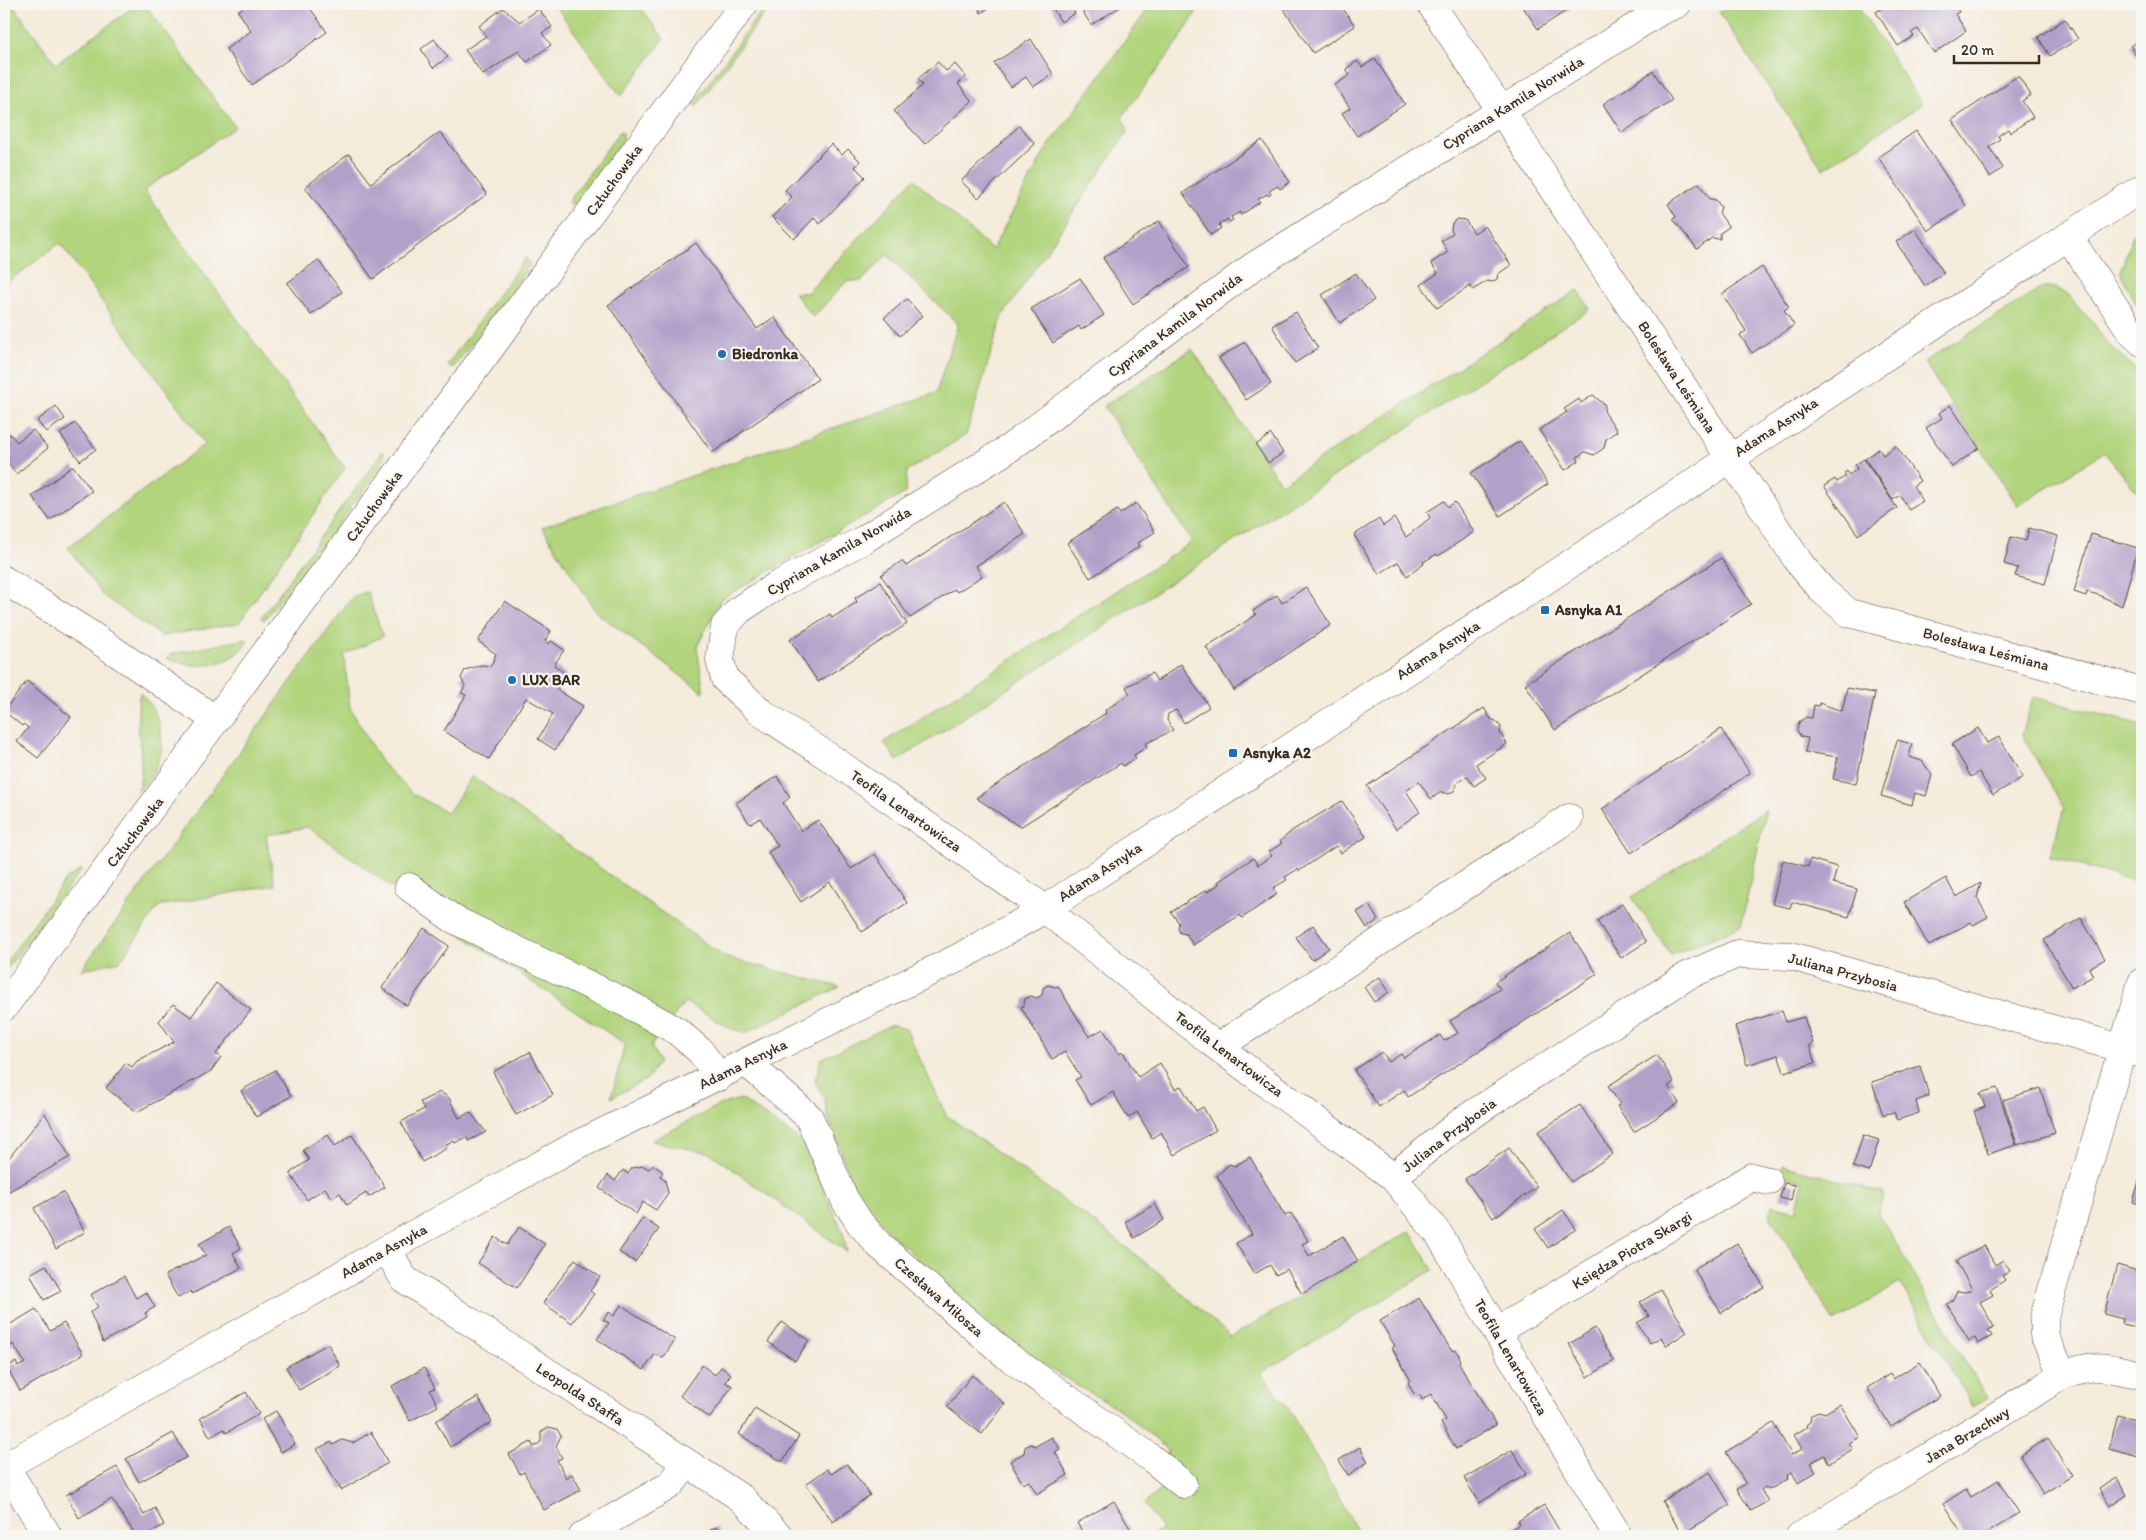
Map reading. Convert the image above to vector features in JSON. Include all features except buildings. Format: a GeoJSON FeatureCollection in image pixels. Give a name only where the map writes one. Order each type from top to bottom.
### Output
{"type":"FeatureCollection","features":[{"type":"Feature","properties":{"kind":"street","name":"Człuchowska"},"geometry":{"type":"LineString","coordinates":[[4,1007],[744,4]]}},
{"type":"Feature","properties":{"kind":"street","name":"Bolesława Leśmiana"},"geometry":{"type":"LineString","coordinates":[[1431,4],[1800,564],[1823,591],[1849,612],[2142,691]]}},
{"type":"Feature","properties":{"kind":"street","name":"Cypriana Kamila Norwida"},"geometry":{"type":"LineString","coordinates":[[725,679],[720,660],[721,644],[725,626],[739,610],[776,586],[863,540],[1010,447],[1254,266],[1662,10],[1677,4]]}},
{"type":"Feature","properties":{"kind":"street","name":"Adama Asnyka"},"geometry":{"type":"LineString","coordinates":[[4,1467],[387,1248],[575,1146],[960,958],[1044,909],[1729,457],[2142,188]]}},
{"type":"Feature","properties":{"kind":"street"},"geometry":{"type":"LineString","coordinates":[[2068,236],[2126,326],[2142,342]]}},
{"type":"Feature","properties":{"kind":"street"},"geometry":{"type":"LineString","coordinates":[[4,580],[121,655],[216,720]]}},
{"type":"Feature","properties":{"kind":"street","name":"Teofila Lenartowicza"},"geometry":{"type":"LineString","coordinates":[[725,679],[762,713],[838,763],[1044,909],[1218,1047],[1393,1177],[1440,1236],[1618,1536]]}},
{"type":"Feature","properties":{"kind":"street"},"geometry":{"type":"LineString","coordinates":[[1218,1047],[1569,818]]}},
{"type":"Feature","properties":{"kind":"street"},"geometry":{"type":"LineString","coordinates":[[409,887],[453,919],[632,1006],[677,1031],[700,1051],[719,1077]]}},
{"type":"Feature","properties":{"kind":"street","name":"Juliana Przybosia"},"geometry":{"type":"LineString","coordinates":[[1393,1177],[1462,1121],[1687,976],[1737,954],[1791,956],[2133,1051]]}},
{"type":"Feature","properties":{"kind":"street"},"geometry":{"type":"LineString","coordinates":[[2063,1375],[2044,1335],[2044,1317],[2133,1051],[2142,982]]}},
{"type":"Feature","properties":{"kind":"street","name":"Czesława Miłosza"},"geometry":{"type":"LineString","coordinates":[[748,1063],[809,1117],[845,1200],[860,1223],[879,1245],[1006,1355],[1151,1458],[1183,1484]]}},
{"type":"Feature","properties":{"kind":"street","name":"Księdza Piotra Skargi"},"geometry":{"type":"LineString","coordinates":[[1497,1331],[1752,1177],[1768,1181]]}},
{"type":"Feature","properties":{"kind":"street","name":"Leopolda Staffa"},"geometry":{"type":"LineString","coordinates":[[387,1248],[404,1279],[741,1498],[778,1536]]}},
{"type":"Feature","properties":{"kind":"street","name":"Jana Brzechwy"},"geometry":{"type":"LineString","coordinates":[[1800,1536],[2063,1375],[2081,1368],[2100,1366],[2142,1375]]}},
{"type":"Feature","properties":{"kind":"street"},"geometry":{"type":"LineString","coordinates":[[582,1536],[670,1486],[686,1464]]}},
{"type":"Feature","properties":{"kind":"street"},"geometry":{"type":"LineString","coordinates":[[4,1467],[48,1536]]}},
{"type":"Feature","properties":{"kind":"green space"},"geometry":{"type":"Polygon","coordinates":[[[4,4],[12,4],[56,64],[137,4],[145,4],[235,127],[144,190],[345,468],[239,623],[162,636],[102,595],[68,547],[205,444],[60,243],[4,285],[4,4]]]}},
{"type":"Feature","properties":{"kind":"green space"},"geometry":{"type":"Polygon","coordinates":[[[554,4],[638,4],[664,39],[621,96],[554,4]]]}},
{"type":"Feature","properties":{"kind":"green space"},"geometry":{"type":"Polygon","coordinates":[[[1141,4],[1202,4],[1173,49],[1122,117],[1128,131],[1002,317],[966,435],[907,471],[905,493],[721,599],[697,647],[704,693],[596,612],[542,527],[936,393],[958,324],[887,255],[862,281],[847,281],[813,317],[794,293],[807,293],[914,179],[992,250],[1045,151],[1146,12],[1141,4]]]}},
{"type":"Feature","properties":{"kind":"green space"},"geometry":{"type":"Polygon","coordinates":[[[1743,4],[1857,4],[1922,104],[1823,169],[1719,12],[1743,4]]]}},
{"type":"Feature","properties":{"kind":"green space"},"geometry":{"type":"Polygon","coordinates":[[[762,10],[767,10],[696,107],[694,103],[762,10]]]}},
{"type":"Feature","properties":{"kind":"green space"},"geometry":{"type":"Polygon","coordinates":[[[620,131],[623,133],[623,140],[576,203],[571,204],[568,202],[620,131]]]}},
{"type":"Feature","properties":{"kind":"green space"},"geometry":{"type":"Polygon","coordinates":[[[2142,229],[2142,312],[2132,297],[2120,272],[2133,235],[2142,229]]]}},
{"type":"Feature","properties":{"kind":"green space"},"geometry":{"type":"Polygon","coordinates":[[[526,257],[530,265],[454,367],[447,365],[526,257]]]}},
{"type":"Feature","properties":{"kind":"green space"},"geometry":{"type":"Polygon","coordinates":[[[2042,288],[2056,288],[2069,295],[2080,310],[2092,321],[2105,341],[2142,375],[2142,498],[2104,452],[2018,506],[1924,362],[2042,288]]]}},
{"type":"Feature","properties":{"kind":"green space"},"geometry":{"type":"Polygon","coordinates":[[[1578,290],[1590,309],[897,761],[884,742],[1192,542],[1104,406],[1192,349],[1281,484],[1578,290]]]}},
{"type":"Feature","properties":{"kind":"green space"},"geometry":{"type":"Polygon","coordinates":[[[383,451],[384,456],[381,467],[312,560],[264,620],[261,618],[383,451]]]}},
{"type":"Feature","properties":{"kind":"green space"},"geometry":{"type":"Polygon","coordinates":[[[367,592],[383,636],[344,655],[350,708],[381,762],[413,794],[448,813],[472,776],[724,957],[840,987],[745,1033],[730,1028],[685,1002],[651,1045],[659,1062],[647,1079],[611,1098],[625,1044],[421,908],[308,827],[266,835],[275,885],[159,906],[120,961],[81,970],[345,607],[354,596],[367,592]]]}},
{"type":"Feature","properties":{"kind":"green space"},"geometry":{"type":"Polygon","coordinates":[[[246,639],[248,641],[240,650],[221,662],[200,665],[177,662],[166,658],[172,654],[246,639]]]}},
{"type":"Feature","properties":{"kind":"green space"},"geometry":{"type":"Polygon","coordinates":[[[140,693],[153,709],[162,739],[159,759],[155,769],[138,791],[141,766],[138,717],[140,693]]]}},
{"type":"Feature","properties":{"kind":"green space"},"geometry":{"type":"Polygon","coordinates":[[[2033,697],[2142,725],[2142,883],[2050,857],[2064,808],[2022,735],[2033,697]]]}},
{"type":"Feature","properties":{"kind":"green space"},"geometry":{"type":"Polygon","coordinates":[[[1766,810],[1741,926],[1671,955],[1632,897],[1766,810]]]}},
{"type":"Feature","properties":{"kind":"green space"},"geometry":{"type":"Polygon","coordinates":[[[82,869],[4,973],[4,965],[65,880],[82,869]]]}},
{"type":"Feature","properties":{"kind":"green space"},"geometry":{"type":"Polygon","coordinates":[[[891,1025],[906,1029],[946,1115],[1099,1226],[1160,1274],[1231,1337],[1410,1231],[1433,1270],[1261,1373],[1290,1410],[1360,1536],[1150,1536],[1162,1529],[1144,1504],[1162,1488],[1168,1450],[1123,1412],[1053,1371],[981,1318],[892,1235],[856,1193],[827,1114],[825,1099],[815,1081],[821,1059],[891,1025]]]}},
{"type":"Feature","properties":{"kind":"green space"},"geometry":{"type":"Polygon","coordinates":[[[741,1099],[801,1141],[843,1232],[847,1252],[710,1153],[651,1141],[719,1105],[741,1099]]]}},
{"type":"Feature","properties":{"kind":"green space"},"geometry":{"type":"Polygon","coordinates":[[[1783,1165],[1884,1193],[1878,1213],[1987,1398],[1973,1407],[1900,1283],[1834,1322],[1769,1214],[1772,1205],[1796,1211],[1803,1182],[1780,1175],[1783,1165]]]}},
{"type":"Feature","properties":{"kind":"place","name":"Biedronka"},"geometry":{"type":"Point","coordinates":[722,354]}},
{"type":"Feature","properties":{"kind":"place","name":"Asnyka A1"},"geometry":{"type":"Point","coordinates":[1545,610]}},
{"type":"Feature","properties":{"kind":"place","name":"LUX BAR"},"geometry":{"type":"Point","coordinates":[512,680]}},
{"type":"Feature","properties":{"kind":"place","name":"Asnyka A2"},"geometry":{"type":"Point","coordinates":[1233,753]}}]}
